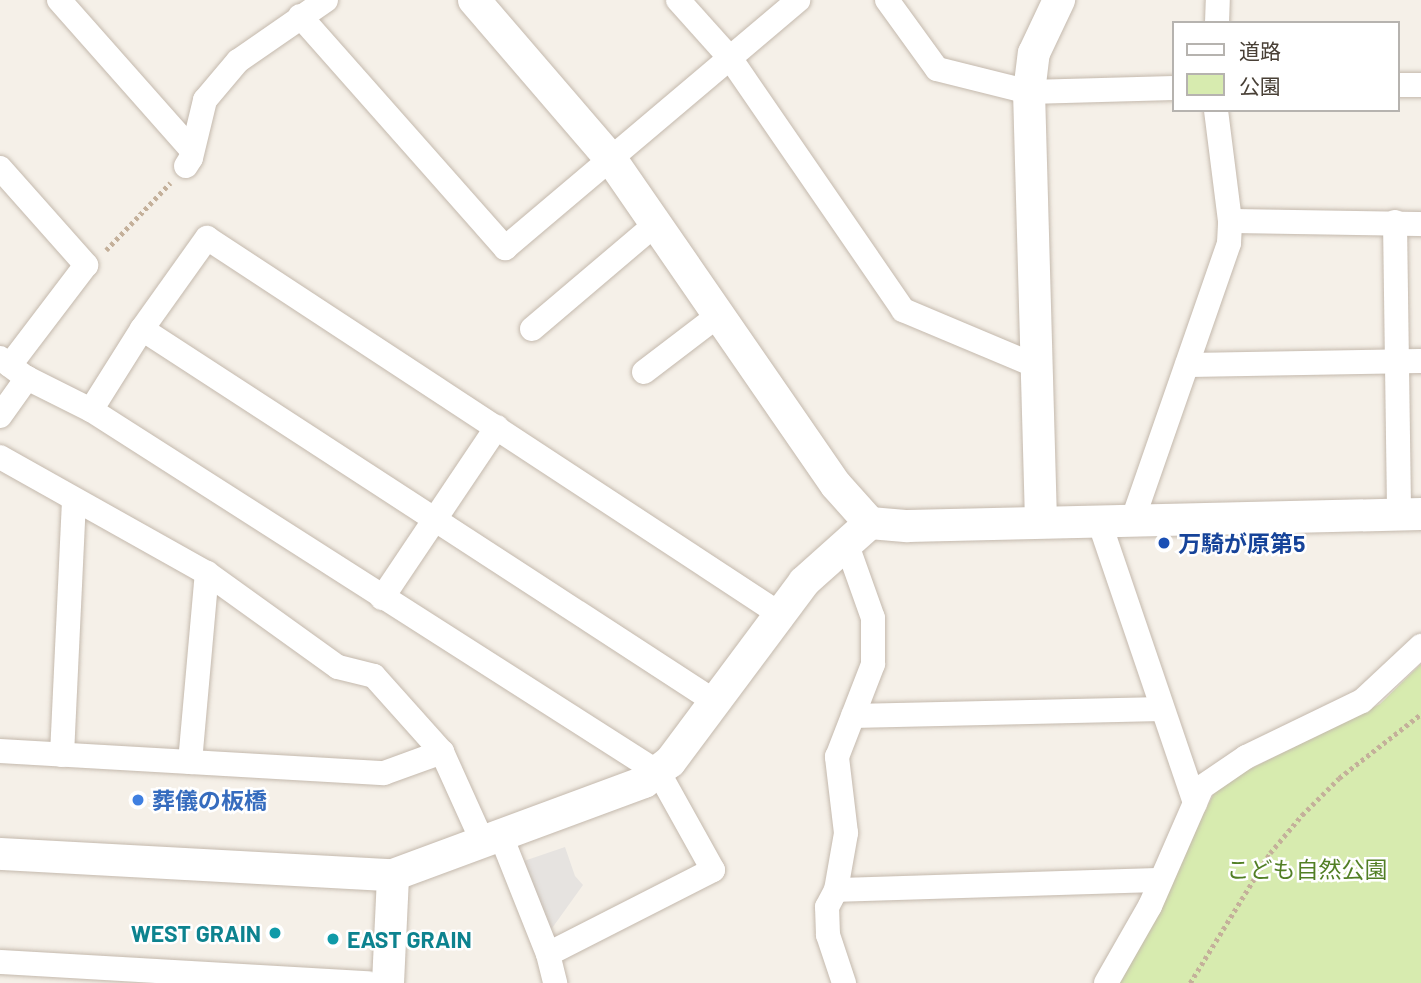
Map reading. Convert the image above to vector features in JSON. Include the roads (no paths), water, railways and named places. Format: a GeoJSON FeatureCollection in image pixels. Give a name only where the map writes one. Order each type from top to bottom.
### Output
{"type":"FeatureCollection","features":[{"type":"Feature","properties":{"kind":"street"},"geometry":{"type":"LineString","coordinates":[[59,0],[188,157],[205,100],[238,61],[326,0]]}},
{"type":"Feature","properties":{"kind":"street"},"geometry":{"type":"LineString","coordinates":[[474,0],[611,159],[836,485],[858,533],[873,618],[873,664],[836,757],[846,833],[835,890],[827,907],[828,935],[844,983]]}},
{"type":"Feature","properties":{"kind":"street"},"geometry":{"type":"LineString","coordinates":[[678,0],[730,58],[903,310],[1036,366]]}},
{"type":"Feature","properties":{"kind":"street"},"geometry":{"type":"LineString","coordinates":[[300,16],[505,248],[798,0]]}},
{"type":"Feature","properties":{"kind":"street"},"geometry":{"type":"LineString","coordinates":[[887,0],[937,69],[1029,92],[1172,88]]}},
{"type":"Feature","properties":{"kind":"street"},"geometry":{"type":"LineString","coordinates":[[1041,521],[1029,92],[1034,53],[1059,0]]}},
{"type":"Feature","properties":{"kind":"street"},"geometry":{"type":"LineString","coordinates":[[1217,21],[1218,0]]}},
{"type":"Feature","properties":{"kind":"street"},"geometry":{"type":"LineString","coordinates":[[1400,85],[1421,85]]}},
{"type":"Feature","properties":{"kind":"street"},"geometry":{"type":"LineString","coordinates":[[1133,519],[1229,243],[1230,221],[1216,112]]}},
{"type":"Feature","properties":{"kind":"street"},"geometry":{"type":"LineString","coordinates":[[0,168],[91,263],[12,367],[0,416]]}},
{"type":"Feature","properties":{"kind":"street"},"geometry":{"type":"LineString","coordinates":[[1230,221],[1421,224]]}},
{"type":"Feature","properties":{"kind":"street"},"geometry":{"type":"LineString","coordinates":[[0,854],[393,876],[645,782],[659,773],[778,613],[804,582],[858,533],[908,526],[1041,521],[1410,515],[1410,361],[1395,222]]}},
{"type":"Feature","properties":{"kind":"street"},"geometry":{"type":"LineString","coordinates":[[532,329],[657,223]]}},
{"type":"Feature","properties":{"kind":"street"},"geometry":{"type":"LineString","coordinates":[[91,410],[142,329],[207,238],[778,613]]}},
{"type":"Feature","properties":{"kind":"street"},"geometry":{"type":"LineString","coordinates":[[644,372],[720,314]]}},
{"type":"Feature","properties":{"kind":"street"},"geometry":{"type":"LineString","coordinates":[[142,329],[714,701]]}},
{"type":"Feature","properties":{"kind":"street"},"geometry":{"type":"LineString","coordinates":[[1187,365],[1410,361]]}},
{"type":"Feature","properties":{"kind":"street"},"geometry":{"type":"LineString","coordinates":[[12,367],[91,410],[659,773],[713,870],[548,954]]}},
{"type":"Feature","properties":{"kind":"street"},"geometry":{"type":"LineString","coordinates":[[382,598],[497,427]]}},
{"type":"Feature","properties":{"kind":"street"},"geometry":{"type":"LineString","coordinates":[[0,457],[206,573],[338,667],[374,676],[442,752],[492,839],[548,954],[555,983]]}},
{"type":"Feature","properties":{"kind":"street"},"geometry":{"type":"LineString","coordinates":[[62,755],[74,500]]}},
{"type":"Feature","properties":{"kind":"street"},"geometry":{"type":"LineString","coordinates":[[1098,521],[1195,803]]}},
{"type":"Feature","properties":{"kind":"street"},"geometry":{"type":"LineString","coordinates":[[190,762],[206,573]]}},
{"type":"Feature","properties":{"kind":"street"},"geometry":{"type":"LineString","coordinates":[[1105,983],[1161,880],[1202,787],[1245,757],[1362,701],[1421,646]]}},
{"type":"Feature","properties":{"kind":"street"},"geometry":{"type":"LineString","coordinates":[[853,716],[1162,709]]}},
{"type":"Feature","properties":{"kind":"street"},"geometry":{"type":"LineString","coordinates":[[0,751],[384,773],[442,752]]}},
{"type":"Feature","properties":{"kind":"street"},"geometry":{"type":"LineString","coordinates":[[388,983],[393,876]]}},
{"type":"Feature","properties":{"kind":"street"},"geometry":{"type":"LineString","coordinates":[[835,890],[1161,880]]}},
{"type":"Feature","properties":{"kind":"street"},"geometry":{"type":"LineString","coordinates":[[0,962],[99,975],[368,983]]}},
{"type":"Feature","properties":{"kind":"place","name":"万騎が原第5"},"geometry":{"type":"Point","coordinates":[1164,543]}},
{"type":"Feature","properties":{"kind":"place","name":"葬儀の板橋"},"geometry":{"type":"Point","coordinates":[138,800]}},
{"type":"Feature","properties":{"kind":"place","name":"WEST GRAIN"},"geometry":{"type":"Point","coordinates":[275,933]}},
{"type":"Feature","properties":{"kind":"place","name":"EAST GRAIN"},"geometry":{"type":"Point","coordinates":[333,939]}},
{"type":"Feature","properties":{"kind":"park label","name":"こども自然公園"},"geometry":{"type":"Point","coordinates":[1307,869]}}]}
